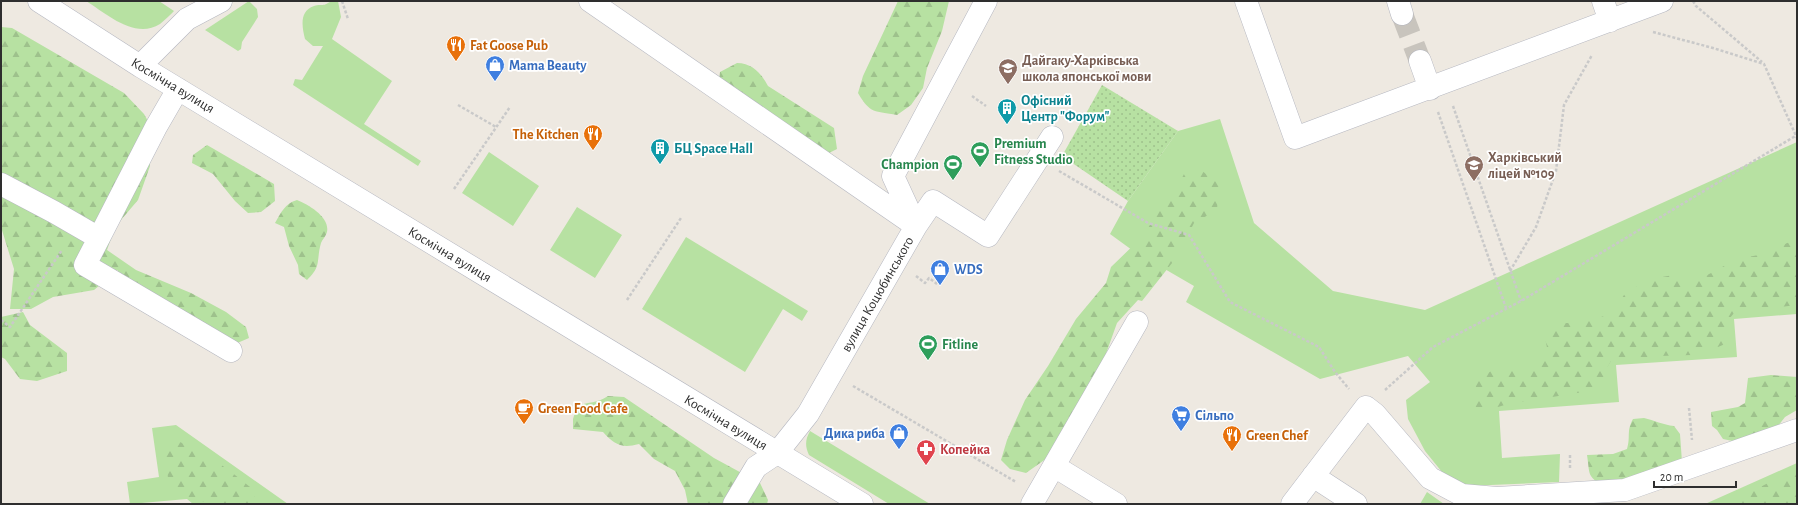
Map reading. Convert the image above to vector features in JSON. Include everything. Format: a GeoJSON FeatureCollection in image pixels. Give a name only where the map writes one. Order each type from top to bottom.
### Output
{"type":"FeatureCollection","features":[{"type":"Feature","properties":{"kind":"street","name":"Космічна вулиця"},"geometry":{"type":"LineString","coordinates":[[39,1],[140,66],[862,504]]}},
{"type":"Feature","properties":{"kind":"street"},"geometry":{"type":"LineString","coordinates":[[140,66],[187,19],[221,1]]}},
{"type":"Feature","properties":{"kind":"street"},"geometry":{"type":"LineString","coordinates":[[590,1],[916,226],[933,201],[988,236],[1052,137]]}},
{"type":"Feature","properties":{"kind":"street","name":"вулиця Коцюбинського"},"geometry":{"type":"LineString","coordinates":[[734,504],[756,467],[776,452],[808,414],[916,226],[893,176],[986,1]]}},
{"type":"Feature","properties":{"kind":"street"},"geometry":{"type":"LineString","coordinates":[[1246,1],[1295,138],[1438,86],[1662,1]]}},
{"type":"Feature","properties":{"kind":"street"},"geometry":{"type":"LineString","coordinates":[[1603,1],[1610,21]]}},
{"type":"Feature","properties":{"kind":"street"},"geometry":{"type":"LineString","coordinates":[[1420,61],[1438,86]]}},
{"type":"Feature","properties":{"kind":"street"},"geometry":{"type":"LineString","coordinates":[[178,89],[156,127],[85,265],[231,351]]}},
{"type":"Feature","properties":{"kind":"street"},"geometry":{"type":"LineString","coordinates":[[1,184],[99,238]]}},
{"type":"Feature","properties":{"kind":"street"},"geometry":{"type":"LineString","coordinates":[[1035,500],[1137,322]]}},
{"type":"Feature","properties":{"kind":"street"},"geometry":{"type":"LineString","coordinates":[[1292,504],[1366,407],[1375,414],[1430,478],[1462,495],[1497,498],[1624,490],[1797,430]]}},
{"type":"Feature","properties":{"kind":"street"},"geometry":{"type":"LineString","coordinates":[[1054,466],[1116,504]]}},
{"type":"Feature","properties":{"kind":"street"},"geometry":{"type":"LineString","coordinates":[[1313,476],[1356,504]]}},
{"type":"Feature","properties":{"kind":"path"},"geometry":{"type":"LineString","coordinates":[[342,1],[348,19]]}},
{"type":"Feature","properties":{"kind":"path"},"geometry":{"type":"LineString","coordinates":[[1366,407],[1433,347],[1521,301],[1797,136],[1764,64],[1696,6],[1693,1]]}},
{"type":"Feature","properties":{"kind":"path"},"geometry":{"type":"LineString","coordinates":[[1510,271],[1536,227],[1556,171],[1564,105],[1610,21]]}},
{"type":"Feature","properties":{"kind":"path"},"geometry":{"type":"LineString","coordinates":[[1647,31],[1713,48],[1764,64]]}},
{"type":"Feature","properties":{"kind":"path"},"geometry":{"type":"LineString","coordinates":[[1438,86],[1521,301]]}},
{"type":"Feature","properties":{"kind":"path"},"geometry":{"type":"LineString","coordinates":[[1438,86],[1506,308]]}},
{"type":"Feature","properties":{"kind":"path"},"geometry":{"type":"LineString","coordinates":[[972,96],[986,106]]}},
{"type":"Feature","properties":{"kind":"path"},"geometry":{"type":"LineString","coordinates":[[458,105],[496,128]]}},
{"type":"Feature","properties":{"kind":"path"},"geometry":{"type":"LineString","coordinates":[[454,189],[510,107]]}},
{"type":"Feature","properties":{"kind":"path"},"geometry":{"type":"LineString","coordinates":[[1038,159],[1148,223],[1189,235],[1230,302],[1319,347],[1335,372]]}},
{"type":"Feature","properties":{"kind":"path"},"geometry":{"type":"LineString","coordinates":[[627,300],[681,218]]}},
{"type":"Feature","properties":{"kind":"path"},"geometry":{"type":"LineString","coordinates":[[1,320],[10,327],[78,227]]}},
{"type":"Feature","properties":{"kind":"path"},"geometry":{"type":"LineString","coordinates":[[929,278],[937,284]]}},
{"type":"Feature","properties":{"kind":"path"},"geometry":{"type":"LineString","coordinates":[[848,382],[1035,500]]}},
{"type":"Feature","properties":{"kind":"path"},"geometry":{"type":"LineString","coordinates":[[1689,408],[1694,466]]}},
{"type":"Feature","properties":{"kind":"green space"},"geometry":{"type":"Polygon","coordinates":[[[86,1],[159,1],[174,11],[160,24],[151,28],[141,29],[131,27],[112,18],[86,1]]]}},
{"type":"Feature","properties":{"kind":"green space"},"geometry":{"type":"Polygon","coordinates":[[[249,1],[257,9],[258,17],[242,42],[241,49],[238,51],[205,30],[249,1]]]}},
{"type":"Feature","properties":{"kind":"green space"},"geometry":{"type":"Polygon","coordinates":[[[331,1],[338,1],[341,17],[332,39],[392,81],[364,124],[421,161],[418,166],[293,85],[295,79],[302,80],[323,46],[313,46],[305,39],[303,29],[304,15],[309,8],[317,5],[324,5],[331,1]]]}},
{"type":"Feature","properties":{"kind":"green space"},"geometry":{"type":"Polygon","coordinates":[[[898,1],[949,1],[942,31],[927,68],[923,88],[911,105],[897,115],[878,112],[870,108],[862,100],[858,93],[863,76],[898,1]]]}},
{"type":"Feature","properties":{"kind":"green space"},"geometry":{"type":"Polygon","coordinates":[[[1,27],[12,28],[124,93],[144,114],[149,123],[150,166],[138,200],[115,227],[107,250],[136,270],[191,293],[226,312],[246,327],[249,338],[235,344],[116,277],[118,270],[94,290],[53,297],[31,309],[10,309],[14,269],[1,227],[1,27]]]}},
{"type":"Feature","properties":{"kind":"green space"},"geometry":{"type":"Polygon","coordinates":[[[737,63],[742,63],[752,67],[759,73],[768,86],[834,128],[837,149],[825,155],[719,81],[720,72],[737,63]]]}},
{"type":"Feature","properties":{"kind":"green space"},"geometry":{"type":"Polygon","coordinates":[[[1102,85],[1178,131],[1128,201],[1062,156],[1102,85]]]}},
{"type":"Feature","properties":{"kind":"green space"},"geometry":{"type":"Polygon","coordinates":[[[1220,119],[1254,223],[1333,291],[1425,310],[1797,142],[1797,314],[1734,319],[1737,357],[1616,365],[1619,402],[1499,411],[1502,458],[1560,454],[1559,482],[1467,486],[1442,472],[1425,451],[1408,419],[1406,400],[1430,382],[1408,356],[1320,379],[1186,302],[1194,286],[1132,250],[1110,234],[1128,201],[1178,131],[1220,119]]]}},
{"type":"Feature","properties":{"kind":"green space"},"geometry":{"type":"Polygon","coordinates":[[[207,145],[274,184],[275,201],[261,212],[248,213],[235,201],[213,174],[192,163],[193,155],[207,145]]]}},
{"type":"Feature","properties":{"kind":"green space"},"geometry":{"type":"Polygon","coordinates":[[[489,152],[539,186],[513,226],[462,193],[489,152]]]}},
{"type":"Feature","properties":{"kind":"green space"},"geometry":{"type":"Polygon","coordinates":[[[1201,170],[1219,184],[1217,210],[1194,223],[1176,258],[1142,301],[1138,300],[1117,323],[1093,390],[1050,456],[1026,473],[1010,469],[1001,460],[1007,440],[1025,400],[1048,366],[1076,319],[1106,283],[1111,267],[1143,236],[1165,201],[1175,192],[1185,172],[1201,170]]]}},
{"type":"Feature","properties":{"kind":"green space"},"geometry":{"type":"Polygon","coordinates":[[[297,200],[318,212],[325,221],[327,227],[327,232],[321,243],[317,267],[307,280],[299,274],[298,265],[289,246],[284,227],[275,223],[286,206],[297,200]]]}},
{"type":"Feature","properties":{"kind":"green space"},"geometry":{"type":"Polygon","coordinates":[[[577,207],[622,235],[595,278],[550,250],[577,207]]]}},
{"type":"Feature","properties":{"kind":"green space"},"geometry":{"type":"Polygon","coordinates":[[[686,237],[808,311],[802,321],[783,309],[745,372],[642,309],[686,237]]]}},
{"type":"Feature","properties":{"kind":"green space"},"geometry":{"type":"Polygon","coordinates":[[[1797,241],[1797,305],[1735,312],[1729,319],[1725,344],[1711,350],[1692,355],[1659,356],[1611,361],[1606,369],[1605,379],[1596,390],[1508,404],[1481,412],[1474,405],[1476,383],[1481,377],[1491,371],[1535,366],[1549,357],[1545,338],[1554,323],[1581,323],[1611,314],[1624,295],[1646,280],[1673,275],[1698,280],[1737,259],[1764,254],[1787,243],[1797,241]]]}},
{"type":"Feature","properties":{"kind":"green space"},"geometry":{"type":"Polygon","coordinates":[[[23,312],[30,325],[67,353],[67,371],[37,381],[20,379],[5,359],[1,357],[1,317],[23,312]]]}},
{"type":"Feature","properties":{"kind":"green space"},"geometry":{"type":"Polygon","coordinates":[[[1771,375],[1797,377],[1797,410],[1785,417],[1778,426],[1737,442],[1723,439],[1717,430],[1712,426],[1711,412],[1738,407],[1745,403],[1748,378],[1771,375]]]}},
{"type":"Feature","properties":{"kind":"green space"},"geometry":{"type":"Polygon","coordinates":[[[608,396],[624,397],[714,458],[760,483],[768,500],[767,504],[688,504],[685,490],[675,471],[654,459],[639,444],[623,446],[611,440],[603,432],[573,429],[573,419],[577,406],[600,400],[608,396]]]}},
{"type":"Feature","properties":{"kind":"green space"},"geometry":{"type":"Polygon","coordinates":[[[1644,418],[1674,426],[1680,434],[1682,462],[1605,486],[1599,483],[1590,474],[1587,455],[1613,454],[1627,449],[1629,431],[1633,419],[1644,418]]]}},
{"type":"Feature","properties":{"kind":"green space"},"geometry":{"type":"Polygon","coordinates":[[[176,425],[288,504],[193,504],[187,499],[130,504],[127,482],[159,477],[152,428],[176,425]]]}},
{"type":"Feature","properties":{"kind":"green space"},"geometry":{"type":"Polygon","coordinates":[[[810,431],[930,504],[889,504],[809,455],[806,443],[810,431]]]}},
{"type":"Feature","properties":{"kind":"green space"},"geometry":{"type":"Polygon","coordinates":[[[180,442],[207,455],[250,487],[256,499],[253,504],[209,504],[194,498],[176,496],[170,489],[163,449],[180,442]]]}},
{"type":"Feature","properties":{"kind":"green space"},"geometry":{"type":"Polygon","coordinates":[[[1797,463],[1797,504],[1705,504],[1797,463]]]}},
{"type":"Feature","properties":{"kind":"green space"},"geometry":{"type":"Polygon","coordinates":[[[1797,468],[1797,504],[1720,504],[1745,495],[1797,468]]]}},
{"type":"Feature","properties":{"kind":"green space"},"geometry":{"type":"Polygon","coordinates":[[[1427,492],[1444,504],[1420,504],[1427,492]]]}},
{"type":"Feature","properties":{"kind":"tunnel"},"geometry":{"type":"LineString","coordinates":[[1402,14],[1420,61]]}},
{"type":"Feature","properties":{"kind":"place","name":"Fat Goose Pub"},"geometry":{"type":"Point","coordinates":[456,62]}},
{"type":"Feature","properties":{"kind":"place","name":"Mama Beauty"},"geometry":{"type":"Point","coordinates":[495,82]}},
{"type":"Feature","properties":{"kind":"place","name":"Дайгаку-Харківська школа японської мови"},"geometry":{"type":"Point","coordinates":[1008,85]}},
{"type":"Feature","properties":{"kind":"place","name":"Офісний Центр \"Форум\""},"geometry":{"type":"Point","coordinates":[1007,125]}},
{"type":"Feature","properties":{"kind":"place","name":"The Kitchen"},"geometry":{"type":"Point","coordinates":[593,151]}},
{"type":"Feature","properties":{"kind":"place","name":"БЦ Space Hall"},"geometry":{"type":"Point","coordinates":[660,165]}},
{"type":"Feature","properties":{"kind":"place","name":"Premium Fitness Studio"},"geometry":{"type":"Point","coordinates":[980,168]}},
{"type":"Feature","properties":{"kind":"place","name":"Champion"},"geometry":{"type":"Point","coordinates":[953,181]}},
{"type":"Feature","properties":{"kind":"place","name":"Харківський ліцей №109"},"geometry":{"type":"Point","coordinates":[1474,182]}},
{"type":"Feature","properties":{"kind":"place","name":"WDS"},"geometry":{"type":"Point","coordinates":[940,286]}},
{"type":"Feature","properties":{"kind":"place","name":"Fitline"},"geometry":{"type":"Point","coordinates":[928,361]}},
{"type":"Feature","properties":{"kind":"place","name":"Green Food Cafe"},"geometry":{"type":"Point","coordinates":[524,425]}},
{"type":"Feature","properties":{"kind":"place","name":"Сільпо"},"geometry":{"type":"Point","coordinates":[1181,432]}},
{"type":"Feature","properties":{"kind":"place","name":"Дика риба"},"geometry":{"type":"Point","coordinates":[899,450]}},
{"type":"Feature","properties":{"kind":"place","name":"Green Chef"},"geometry":{"type":"Point","coordinates":[1232,452]}},
{"type":"Feature","properties":{"kind":"place","name":"Копейка"},"geometry":{"type":"Point","coordinates":[926,466]}}]}
